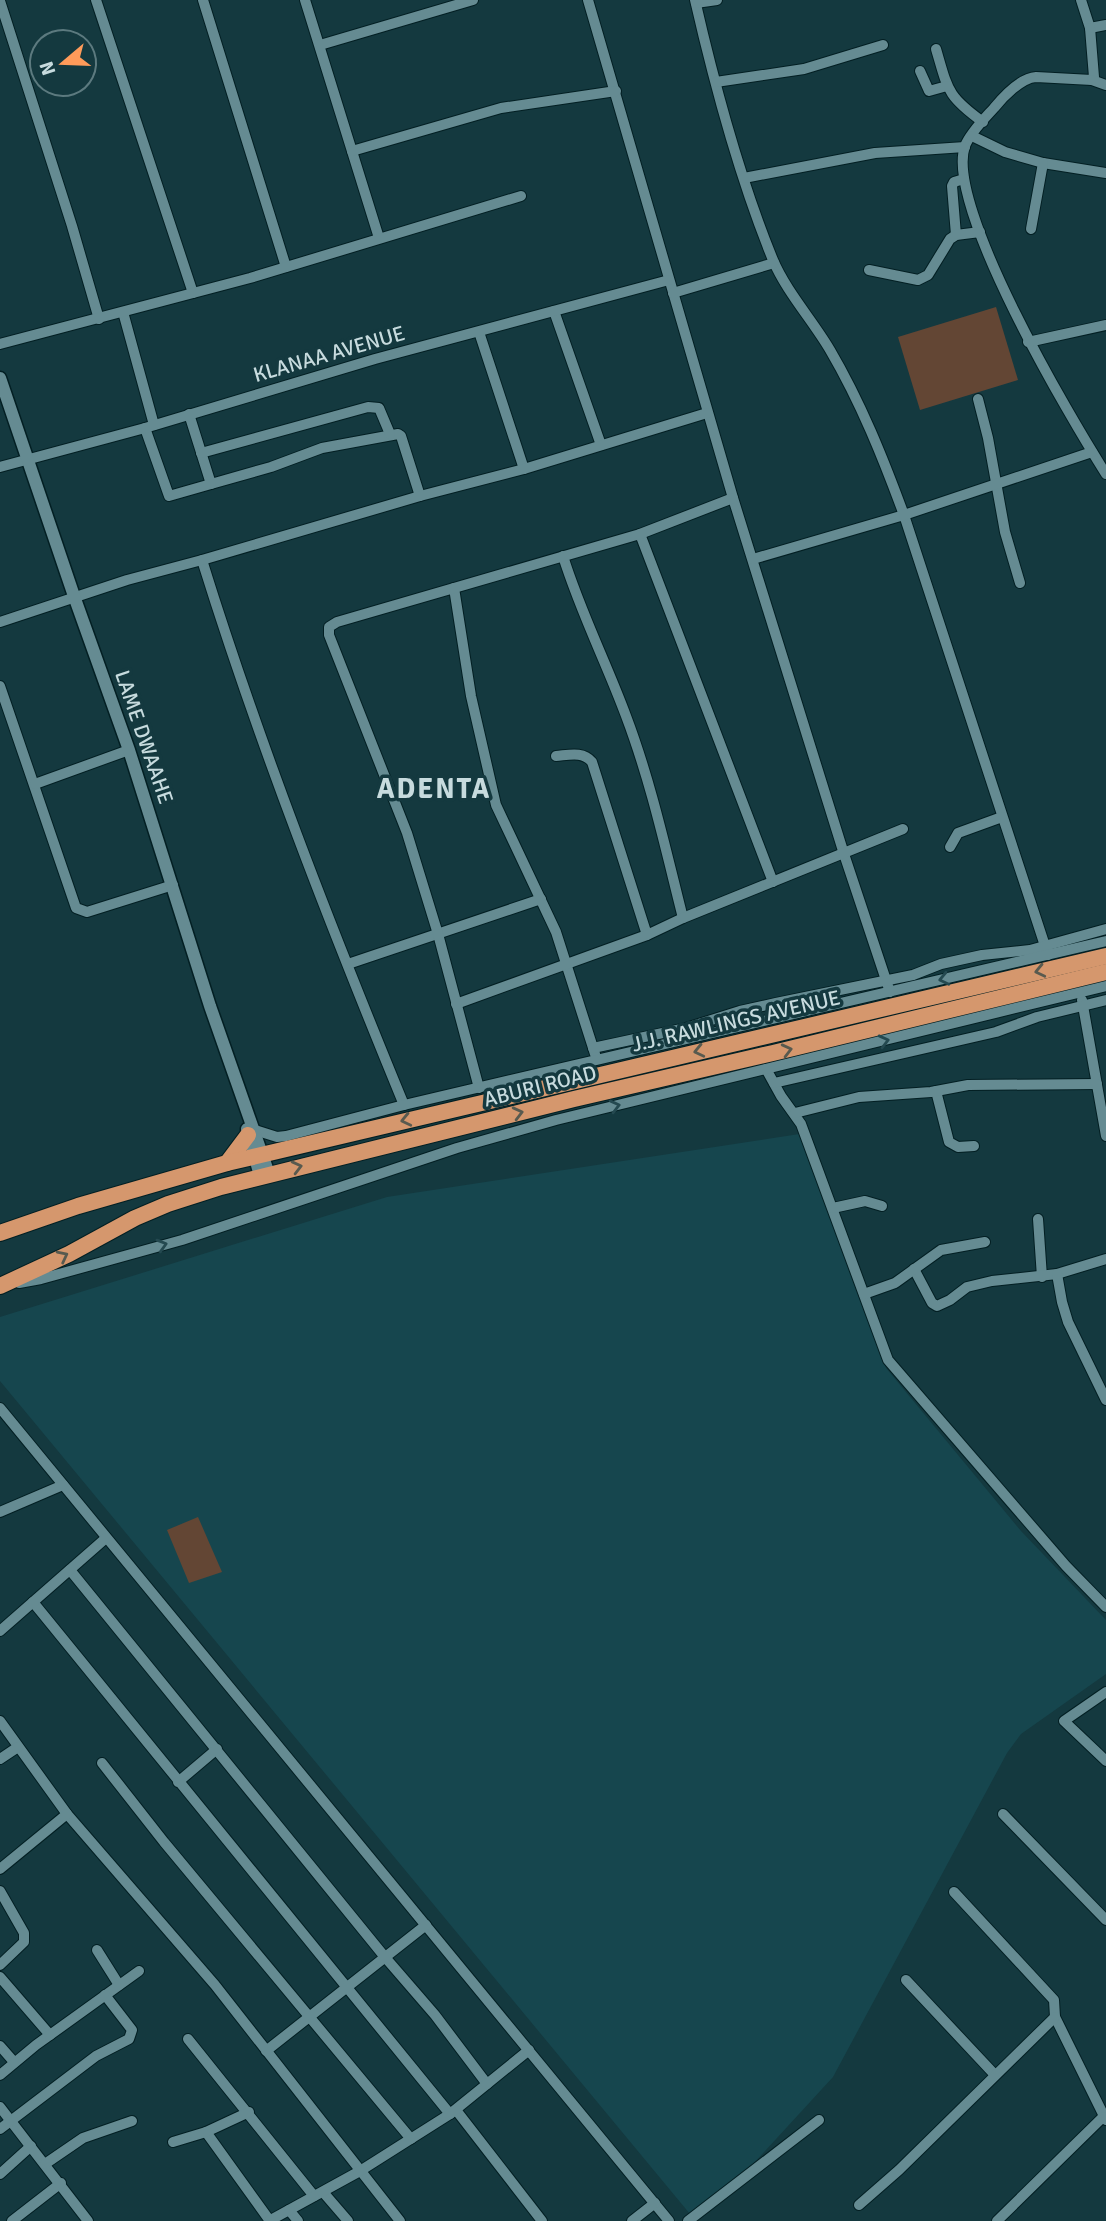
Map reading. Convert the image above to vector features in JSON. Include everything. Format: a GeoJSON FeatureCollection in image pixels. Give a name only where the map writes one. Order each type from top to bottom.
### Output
{"type":"FeatureCollection","features":[{"type":"Feature","properties":{"kind":"highway","name":"J.J. RAWLINGS AVENUE"},"geometry":{"type":"LineString","coordinates":[[0,1233],[78,1206],[442,1104],[860,1006],[1106,956]]}},
{"type":"Feature","properties":{"kind":"highway","name":"ABURI ROAD"},"geometry":{"type":"LineString","coordinates":[[1,1286],[157,1209],[265,1175],[574,1099],[746,1066],[1106,972]]}},
{"type":"Feature","properties":{"kind":"highway"},"geometry":{"type":"LineString","coordinates":[[227,1163],[252,1133]]}},
{"type":"Feature","properties":{"kind":"street"},"geometry":{"type":"LineString","coordinates":[[96,0],[193,293]]}},
{"type":"Feature","properties":{"kind":"street"},"geometry":{"type":"LineString","coordinates":[[203,0],[286,267]]}},
{"type":"Feature","properties":{"kind":"street"},"geometry":{"type":"LineString","coordinates":[[305,0],[379,238]]}},
{"type":"Feature","properties":{"kind":"street"},"geometry":{"type":"LineString","coordinates":[[320,44],[473,0]]}},
{"type":"Feature","properties":{"kind":"street"},"geometry":{"type":"LineString","coordinates":[[588,0],[707,413],[844,854],[890,992]]}},
{"type":"Feature","properties":{"kind":"street"},"geometry":{"type":"LineString","coordinates":[[717,0],[695,2],[744,178],[774,263],[830,350],[880,449],[1046,951]]}},
{"type":"Feature","properties":{"kind":"street"},"geometry":{"type":"LineString","coordinates":[[1081,0],[1090,28],[1094,77],[1092,80]]}},
{"type":"Feature","properties":{"kind":"street"},"geometry":{"type":"LineString","coordinates":[[0,1],[99,319]]}},
{"type":"Feature","properties":{"kind":"street"},"geometry":{"type":"LineString","coordinates":[[1090,28],[1106,25]]}},
{"type":"Feature","properties":{"kind":"street"},"geometry":{"type":"LineString","coordinates":[[716,82],[804,69],[883,45]]}},
{"type":"Feature","properties":{"kind":"street"},"geometry":{"type":"LineString","coordinates":[[936,49],[947,86],[958,104],[983,122]]}},
{"type":"Feature","properties":{"kind":"street"},"geometry":{"type":"LineString","coordinates":[[920,71],[929,91],[947,86]]}},
{"type":"Feature","properties":{"kind":"street"},"geometry":{"type":"LineString","coordinates":[[1106,85],[1092,80],[1036,77],[1027,79],[1004,97],[965,146],[964,179],[970,207],[1028,342],[1106,474]]}},
{"type":"Feature","properties":{"kind":"street"},"geometry":{"type":"LineString","coordinates":[[352,150],[501,108],[616,91]]}},
{"type":"Feature","properties":{"kind":"street"},"geometry":{"type":"LineString","coordinates":[[972,136],[1005,152],[1043,163],[1106,173]]}},
{"type":"Feature","properties":{"kind":"street"},"geometry":{"type":"LineString","coordinates":[[744,178],[875,153],[965,146]]}},
{"type":"Feature","properties":{"kind":"street"},"geometry":{"type":"LineString","coordinates":[[1031,229],[1043,163]]}},
{"type":"Feature","properties":{"kind":"street"},"geometry":{"type":"LineString","coordinates":[[957,235],[952,186],[964,179]]}},
{"type":"Feature","properties":{"kind":"street"},"geometry":{"type":"LineString","coordinates":[[0,344],[286,267],[521,196]]}},
{"type":"Feature","properties":{"kind":"street"},"geometry":{"type":"LineString","coordinates":[[869,270],[924,279],[950,239],[957,235],[980,232]]}},
{"type":"Feature","properties":{"kind":"street"},"geometry":{"type":"LineString","coordinates":[[673,293],[774,263]]}},
{"type":"Feature","properties":{"kind":"street","name":"KLANAA AVENUE"},"geometry":{"type":"LineString","coordinates":[[0,467],[150,427],[375,359],[669,280]]}},
{"type":"Feature","properties":{"kind":"street"},"geometry":{"type":"LineString","coordinates":[[554,311],[601,444]]}},
{"type":"Feature","properties":{"kind":"street"},"geometry":{"type":"LineString","coordinates":[[122,312],[168,495],[175,496],[271,467],[322,448],[390,434],[401,436],[420,496]]}},
{"type":"Feature","properties":{"kind":"street"},"geometry":{"type":"LineString","coordinates":[[1028,342],[1106,325]]}},
{"type":"Feature","properties":{"kind":"street"},"geometry":{"type":"LineString","coordinates":[[479,332],[524,469]]}},
{"type":"Feature","properties":{"kind":"street","name":"LAME DWAAHE"},"geometry":{"type":"LineString","coordinates":[[0,378],[3,396],[129,750],[265,1175]]}},
{"type":"Feature","properties":{"kind":"street"},"geometry":{"type":"LineString","coordinates":[[978,399],[988,438],[1004,532],[1020,583]]}},
{"type":"Feature","properties":{"kind":"street"},"geometry":{"type":"LineString","coordinates":[[201,453],[368,407],[379,408],[390,434]]}},
{"type":"Feature","properties":{"kind":"street"},"geometry":{"type":"LineString","coordinates":[[0,622],[127,580],[524,469],[707,413]]}},
{"type":"Feature","properties":{"kind":"street"},"geometry":{"type":"LineString","coordinates":[[189,414],[211,484]]}},
{"type":"Feature","properties":{"kind":"street"},"geometry":{"type":"LineString","coordinates":[[753,559],[904,515],[1092,452]]}},
{"type":"Feature","properties":{"kind":"street"},"geometry":{"type":"LineString","coordinates":[[479,1088],[438,934],[407,833],[329,630],[332,624],[337,622],[640,534],[733,498]]}},
{"type":"Feature","properties":{"kind":"street"},"geometry":{"type":"LineString","coordinates":[[640,534],[773,882]]}},
{"type":"Feature","properties":{"kind":"street"},"geometry":{"type":"LineString","coordinates":[[563,556],[630,728],[660,824],[683,918]]}},
{"type":"Feature","properties":{"kind":"street"},"geometry":{"type":"LineString","coordinates":[[202,560],[281,796],[404,1105]]}},
{"type":"Feature","properties":{"kind":"street"},"geometry":{"type":"LineString","coordinates":[[454,588],[474,708],[496,805],[556,932],[598,1061]]}},
{"type":"Feature","properties":{"kind":"street"},"geometry":{"type":"LineString","coordinates":[[0,686],[76,908],[87,912],[173,885]]}},
{"type":"Feature","properties":{"kind":"street"},"geometry":{"type":"LineString","coordinates":[[35,784],[129,750]]}},
{"type":"Feature","properties":{"kind":"street"},"geometry":{"type":"LineString","coordinates":[[556,756],[579,754],[587,756],[592,762],[647,935]]}},
{"type":"Feature","properties":{"kind":"street"},"geometry":{"type":"LineString","coordinates":[[950,847],[958,833],[1002,817]]}},
{"type":"Feature","properties":{"kind":"street"},"geometry":{"type":"LineString","coordinates":[[456,1004],[647,935],[903,829]]}},
{"type":"Feature","properties":{"kind":"street"},"geometry":{"type":"LineString","coordinates":[[348,964],[541,899]]}},
{"type":"Feature","properties":{"kind":"street"},"geometry":{"type":"LineString","coordinates":[[860,1006],[890,992],[1046,951],[1106,929]]}},
{"type":"Feature","properties":{"kind":"street"},"geometry":{"type":"LineString","coordinates":[[593,1048],[686,1028],[740,1011],[913,975],[941,964],[1106,941]]}},
{"type":"Feature","properties":{"kind":"street"},"geometry":{"type":"LineString","coordinates":[[1,1286],[41,1279],[182,1240],[457,1148],[746,1066],[766,1069],[1106,986]]}},
{"type":"Feature","properties":{"kind":"street"},"geometry":{"type":"LineString","coordinates":[[1080,993],[1106,1136]]}},
{"type":"Feature","properties":{"kind":"street"},"geometry":{"type":"LineString","coordinates":[[774,1083],[996,1032],[1037,1017],[1106,1000]]}},
{"type":"Feature","properties":{"kind":"street"},"geometry":{"type":"LineString","coordinates":[[252,1133],[286,1136],[404,1105],[442,1104],[479,1088],[598,1061],[637,1059]]}},
{"type":"Feature","properties":{"kind":"street"},"geometry":{"type":"LineString","coordinates":[[766,1069],[780,1096],[795,1113],[888,1360],[1066,1566],[1106,1607]]}},
{"type":"Feature","properties":{"kind":"street"},"geometry":{"type":"LineString","coordinates":[[795,1113],[859,1097],[936,1091],[968,1084],[1097,1084]]}},
{"type":"Feature","properties":{"kind":"street"},"geometry":{"type":"LineString","coordinates":[[936,1091],[949,1142],[958,1147],[974,1146]]}},
{"type":"Feature","properties":{"kind":"street"},"geometry":{"type":"LineString","coordinates":[[833,1208],[865,1201],[882,1206]]}},
{"type":"Feature","properties":{"kind":"street"},"geometry":{"type":"LineString","coordinates":[[1038,1219],[1042,1277]]}},
{"type":"Feature","properties":{"kind":"street"},"geometry":{"type":"LineString","coordinates":[[864,1294],[895,1283],[941,1250],[985,1242]]}},
{"type":"Feature","properties":{"kind":"street"},"geometry":{"type":"LineString","coordinates":[[914,1269],[937,1306],[967,1287],[992,1281],[1057,1275],[1106,1259]]}},
{"type":"Feature","properties":{"kind":"street"},"geometry":{"type":"LineString","coordinates":[[1057,1275],[1068,1322],[1106,1400]]}},
{"type":"Feature","properties":{"kind":"street"},"geometry":{"type":"LineString","coordinates":[[0,1408],[669,2221]]}},
{"type":"Feature","properties":{"kind":"street"},"geometry":{"type":"LineString","coordinates":[[0,1512],[63,1485]]}},
{"type":"Feature","properties":{"kind":"street"},"geometry":{"type":"LineString","coordinates":[[0,1631],[106,1538]]}},
{"type":"Feature","properties":{"kind":"street"},"geometry":{"type":"LineString","coordinates":[[70,1570],[435,2015],[487,2084]]}},
{"type":"Feature","properties":{"kind":"street"},"geometry":{"type":"LineString","coordinates":[[33,1602],[178,1782],[542,2221]]}},
{"type":"Feature","properties":{"kind":"street"},"geometry":{"type":"LineString","coordinates":[[1106,1692],[1064,1721],[1106,1761]]}},
{"type":"Feature","properties":{"kind":"street"},"geometry":{"type":"LineString","coordinates":[[0,1721],[67,1814],[215,1985],[400,2221]]}},
{"type":"Feature","properties":{"kind":"street"},"geometry":{"type":"LineString","coordinates":[[0,1759],[18,1747]]}},
{"type":"Feature","properties":{"kind":"street"},"geometry":{"type":"LineString","coordinates":[[178,1782],[217,1749]]}},
{"type":"Feature","properties":{"kind":"street"},"geometry":{"type":"LineString","coordinates":[[102,1763],[164,1842],[411,2139]]}},
{"type":"Feature","properties":{"kind":"street"},"geometry":{"type":"LineString","coordinates":[[0,1869],[67,1814]]}},
{"type":"Feature","properties":{"kind":"street"},"geometry":{"type":"LineString","coordinates":[[1003,1814],[1106,1920]]}},
{"type":"Feature","properties":{"kind":"street"},"geometry":{"type":"LineString","coordinates":[[0,1891],[24,1933],[24,1942],[0,1965]]}},
{"type":"Feature","properties":{"kind":"street"},"geometry":{"type":"LineString","coordinates":[[954,1892],[1054,2000],[1055,2017],[1105,2118],[997,2221]]}},
{"type":"Feature","properties":{"kind":"street"},"geometry":{"type":"LineString","coordinates":[[266,2051],[426,1925]]}},
{"type":"Feature","properties":{"kind":"street"},"geometry":{"type":"LineString","coordinates":[[97,1950],[118,1985]]}},
{"type":"Feature","properties":{"kind":"street"},"geometry":{"type":"LineString","coordinates":[[0,2075],[139,1971]]}},
{"type":"Feature","properties":{"kind":"street"},"geometry":{"type":"LineString","coordinates":[[0,1977],[50,2035]]}},
{"type":"Feature","properties":{"kind":"street"},"geometry":{"type":"LineString","coordinates":[[905,1980],[995,2076]]}},
{"type":"Feature","properties":{"kind":"street"},"geometry":{"type":"LineString","coordinates":[[0,2129],[96,2056],[129,2039],[132,2030],[105,1995]]}},
{"type":"Feature","properties":{"kind":"street"},"geometry":{"type":"LineString","coordinates":[[859,2205],[1055,2017]]}},
{"type":"Feature","properties":{"kind":"street"},"geometry":{"type":"LineString","coordinates":[[188,2039],[318,2194],[348,2221]]}},
{"type":"Feature","properties":{"kind":"street"},"geometry":{"type":"LineString","coordinates":[[0,2046],[14,2062]]}},
{"type":"Feature","properties":{"kind":"street"},"geometry":{"type":"LineString","coordinates":[[206,2132],[270,2221],[360,2171],[453,2112],[528,2050]]}},
{"type":"Feature","properties":{"kind":"street"},"geometry":{"type":"LineString","coordinates":[[0,2108],[88,2221]]}},
{"type":"Feature","properties":{"kind":"street"},"geometry":{"type":"LineString","coordinates":[[173,2142],[206,2132],[248,2112]]}},
{"type":"Feature","properties":{"kind":"street"},"geometry":{"type":"LineString","coordinates":[[688,2221],[819,2120]]}},
{"type":"Feature","properties":{"kind":"street"},"geometry":{"type":"LineString","coordinates":[[45,2164],[83,2138],[132,2121]]}},
{"type":"Feature","properties":{"kind":"street"},"geometry":{"type":"LineString","coordinates":[[0,2174],[30,2146]]}},
{"type":"Feature","properties":{"kind":"street"},"geometry":{"type":"LineString","coordinates":[[12,2221],[61,2183]]}},
{"type":"Feature","properties":{"kind":"street"},"geometry":{"type":"LineString","coordinates":[[632,2221],[655,2203]]}},
{"type":"Feature","properties":{"kind":"street"},"geometry":{"type":"LineString","coordinates":[[289,2210],[298,2221]]}},
{"type":"Feature","properties":{"kind":"shaded area"},"geometry":{"type":"Polygon","coordinates":[[[996,307],[1018,380],[920,410],[898,337],[996,307]]]}},
{"type":"Feature","properties":{"kind":"shaded area"},"geometry":{"type":"Polygon","coordinates":[[[806,1133],[886,1368],[1021,1531],[1106,1620],[1106,1674],[1021,1734],[1007,1753],[833,2077],[753,2164],[690,2214],[0,1381],[0,1317],[387,1197],[806,1133]]]}},
{"type":"Feature","properties":{"kind":"shaded area"},"geometry":{"type":"Polygon","coordinates":[[[198,1517],[222,1572],[189,1583],[167,1530],[198,1517]]]}},
{"type":"Feature","properties":{"kind":"district","name":"ADENTA"},"geometry":{"type":"Point","coordinates":[434,789]}}]}
